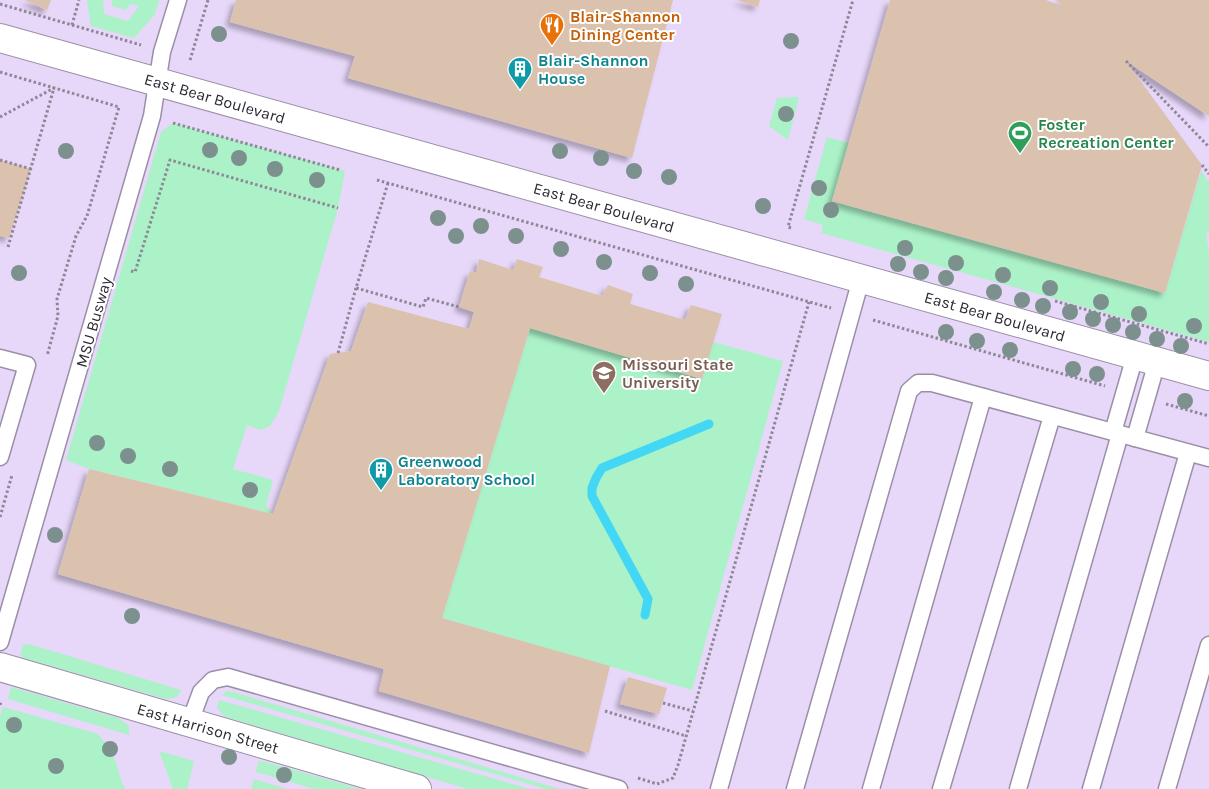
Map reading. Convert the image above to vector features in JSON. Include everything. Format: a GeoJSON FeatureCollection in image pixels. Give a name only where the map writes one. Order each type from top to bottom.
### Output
{"type":"FeatureCollection","features":[{"type":"Feature","properties":{"kind":"street","name":"East Bear Boulevard"},"geometry":{"type":"LineString","coordinates":[[0,38],[1209,376]]}},
{"type":"Feature","properties":{"kind":"street","name":"East Harrison Street"},"geometry":{"type":"LineString","coordinates":[[0,667],[417,789]]}},
{"type":"Feature","properties":{"kind":"lane","name":"MSU Busway"},"geometry":{"type":"LineString","coordinates":[[0,642],[152,116],[162,52],[178,0]]}},
{"type":"Feature","properties":{"kind":"lane"},"geometry":{"type":"LineString","coordinates":[[719,789],[861,279]]}},
{"type":"Feature","properties":{"kind":"lane"},"geometry":{"type":"LineString","coordinates":[[0,358],[27,365],[0,457]]}},
{"type":"Feature","properties":{"kind":"lane"},"geometry":{"type":"LineString","coordinates":[[1018,789],[1122,435],[1124,392],[1146,359]]}},
{"type":"Feature","properties":{"kind":"lane"},"geometry":{"type":"LineString","coordinates":[[1122,435],[1146,398],[1146,359]]}},
{"type":"Feature","properties":{"kind":"lane"},"geometry":{"type":"LineString","coordinates":[[795,789],[910,391],[918,384],[932,383],[1209,458]]}},
{"type":"Feature","properties":{"kind":"lane"},"geometry":{"type":"LineString","coordinates":[[871,789],[983,397]]}},
{"type":"Feature","properties":{"kind":"lane"},"geometry":{"type":"LineString","coordinates":[[941,789],[1052,416]]}},
{"type":"Feature","properties":{"kind":"lane"},"geometry":{"type":"LineString","coordinates":[[1091,789],[1188,452]]}},
{"type":"Feature","properties":{"kind":"lane"},"geometry":{"type":"LineString","coordinates":[[1168,789],[1209,645]]}},
{"type":"Feature","properties":{"kind":"lane"},"geometry":{"type":"LineString","coordinates":[[190,722],[201,692],[213,680],[228,677],[586,784],[620,789]]}},
{"type":"Feature","properties":{"kind":"path"},"geometry":{"type":"LineString","coordinates":[[72,25],[79,0]]}},
{"type":"Feature","properties":{"kind":"path"},"geometry":{"type":"LineString","coordinates":[[190,60],[208,0]]}},
{"type":"Feature","properties":{"kind":"path"},"geometry":{"type":"LineString","coordinates":[[798,230],[788,227],[852,0]]}},
{"type":"Feature","properties":{"kind":"path"},"geometry":{"type":"LineString","coordinates":[[0,4],[143,46]]}},
{"type":"Feature","properties":{"kind":"path"},"geometry":{"type":"LineString","coordinates":[[1126,61],[1209,147]]}},
{"type":"Feature","properties":{"kind":"path"},"geometry":{"type":"LineString","coordinates":[[0,72],[119,107],[87,216],[76,236],[57,300],[58,316],[44,364]]}},
{"type":"Feature","properties":{"kind":"path"},"geometry":{"type":"LineString","coordinates":[[0,117],[54,88]]}},
{"type":"Feature","properties":{"kind":"path"},"geometry":{"type":"LineString","coordinates":[[8,248],[54,88]]}},
{"type":"Feature","properties":{"kind":"path"},"geometry":{"type":"LineString","coordinates":[[166,128],[173,123],[340,170]]}},
{"type":"Feature","properties":{"kind":"path"},"geometry":{"type":"LineString","coordinates":[[0,160],[31,169]]}},
{"type":"Feature","properties":{"kind":"path"},"geometry":{"type":"LineString","coordinates":[[128,270],[135,272],[170,160],[338,208]]}},
{"type":"Feature","properties":{"kind":"path"},"geometry":{"type":"LineString","coordinates":[[1202,165],[1209,174]]}},
{"type":"Feature","properties":{"kind":"path"},"geometry":{"type":"LineString","coordinates":[[377,180],[1124,392]]}},
{"type":"Feature","properties":{"kind":"path"},"geometry":{"type":"LineString","coordinates":[[338,353],[388,183]]}},
{"type":"Feature","properties":{"kind":"path"},"geometry":{"type":"LineString","coordinates":[[356,288],[423,307],[426,298],[460,307]]}},
{"type":"Feature","properties":{"kind":"path"},"geometry":{"type":"LineString","coordinates":[[1046,299],[1209,344]]}},
{"type":"Feature","properties":{"kind":"path"},"geometry":{"type":"LineString","coordinates":[[629,775],[657,784],[673,778],[809,302]]}},
{"type":"Feature","properties":{"kind":"path"},"geometry":{"type":"LineString","coordinates":[[1146,398],[1209,416]]}},
{"type":"Feature","properties":{"kind":"path"},"geometry":{"type":"LineString","coordinates":[[0,517],[14,469]]}},
{"type":"Feature","properties":{"kind":"path"},"geometry":{"type":"LineString","coordinates":[[663,703],[693,711]]}},
{"type":"Feature","properties":{"kind":"path"},"geometry":{"type":"LineString","coordinates":[[605,711],[686,736]]}},
{"type":"Feature","properties":{"kind":"shaded area","name":"Missouri State University"},"geometry":{"type":"Polygon","coordinates":[[[0,0],[1209,0],[1209,789],[0,789],[0,0]]]}},
{"type":"Feature","properties":{"kind":"green space"},"geometry":{"type":"Polygon","coordinates":[[[87,0],[103,0],[104,14],[128,21],[139,6],[130,4],[126,10],[112,6],[112,0],[159,0],[155,14],[134,38],[91,26],[87,0]]]}},
{"type":"Feature","properties":{"kind":"green space"},"geometry":{"type":"Polygon","coordinates":[[[799,97],[788,140],[769,126],[777,98],[799,97]]]}},
{"type":"Feature","properties":{"kind":"green space"},"geometry":{"type":"Polygon","coordinates":[[[173,123],[345,171],[338,208],[279,411],[270,426],[261,430],[247,425],[233,469],[273,480],[266,506],[273,514],[89,469],[66,460],[161,132],[173,123]]]}},
{"type":"Feature","properties":{"kind":"green space"},"geometry":{"type":"Polygon","coordinates":[[[827,137],[849,143],[832,201],[1165,293],[1201,171],[1209,182],[1209,233],[1206,233],[1209,254],[1209,342],[821,233],[823,225],[804,219],[827,137]]]}},
{"type":"Feature","properties":{"kind":"green space"},"geometry":{"type":"Polygon","coordinates":[[[530,328],[702,379],[713,342],[783,361],[692,690],[442,618],[530,328]]]}},
{"type":"Feature","properties":{"kind":"green space"},"geometry":{"type":"Polygon","coordinates":[[[29,644],[181,690],[175,697],[166,699],[23,658],[20,655],[23,645],[29,644]]]}},
{"type":"Feature","properties":{"kind":"green space"},"geometry":{"type":"Polygon","coordinates":[[[11,687],[118,718],[129,726],[129,735],[8,699],[11,687]]]}},
{"type":"Feature","properties":{"kind":"green space"},"geometry":{"type":"Polygon","coordinates":[[[227,691],[560,789],[546,789],[222,695],[227,691]]]}},
{"type":"Feature","properties":{"kind":"green space"},"geometry":{"type":"Polygon","coordinates":[[[219,700],[530,789],[468,789],[225,717],[217,708],[219,700]]]}},
{"type":"Feature","properties":{"kind":"green space"},"geometry":{"type":"Polygon","coordinates":[[[3,707],[98,734],[110,749],[125,789],[0,789],[0,716],[3,707]]]}},
{"type":"Feature","properties":{"kind":"green space"},"geometry":{"type":"Polygon","coordinates":[[[159,751],[194,761],[187,789],[173,789],[159,751]]]}},
{"type":"Feature","properties":{"kind":"green space"},"geometry":{"type":"Polygon","coordinates":[[[262,761],[361,789],[315,789],[256,772],[258,762],[262,761]]]}},
{"type":"Feature","properties":{"kind":"green space"},"geometry":{"type":"Polygon","coordinates":[[[254,779],[287,789],[251,789],[254,779]]]}},
{"type":"Feature","properties":{"kind":"building"},"geometry":{"type":"Polygon","coordinates":[[[25,0],[51,0],[47,10],[25,0]]]}},
{"type":"Feature","properties":{"kind":"building","name":"Blair-Shannon House"},"geometry":{"type":"Polygon","coordinates":[[[236,0],[673,0],[632,158],[348,78],[355,56],[230,22],[236,0]]]}},
{"type":"Feature","properties":{"kind":"building"},"geometry":{"type":"Polygon","coordinates":[[[737,0],[760,0],[758,7],[737,0]]]}},
{"type":"Feature","properties":{"kind":"building","name":"Foster Recreation Center"},"geometry":{"type":"Polygon","coordinates":[[[890,0],[1046,0],[1064,7],[1056,0],[1209,0],[1209,116],[1126,61],[1202,165],[1165,293],[832,201],[890,0]]]}},
{"type":"Feature","properties":{"kind":"building"},"geometry":{"type":"Polygon","coordinates":[[[0,160],[31,169],[9,238],[0,236],[0,160]]]}},
{"type":"Feature","properties":{"kind":"building","name":"Greenwood Laboratory School"},"geometry":{"type":"Polygon","coordinates":[[[479,259],[513,270],[517,259],[543,267],[539,277],[602,296],[608,285],[633,294],[630,304],[685,320],[691,305],[722,314],[702,379],[530,328],[442,618],[610,666],[589,753],[379,691],[384,669],[58,574],[89,469],[273,514],[330,354],[351,351],[368,302],[469,329],[474,312],[459,307],[470,271],[476,273],[479,259]]]}},
{"type":"Feature","properties":{"kind":"building"},"geometry":{"type":"Polygon","coordinates":[[[628,677],[667,688],[659,714],[620,704],[628,677]]]}},
{"type":"Feature","properties":{"kind":"waterway"},"geometry":{"type":"LineString","coordinates":[[645,615],[648,599],[592,496],[592,488],[602,468],[709,424]]}},
{"type":"Feature","properties":{"kind":"place","name":"Blair-Shannon Dining Center"},"geometry":{"type":"Point","coordinates":[552,46]}},
{"type":"Feature","properties":{"kind":"place","name":"Blair-Shannon House"},"geometry":{"type":"Point","coordinates":[520,90]}},
{"type":"Feature","properties":{"kind":"place","name":"Foster Recreation Center"},"geometry":{"type":"Point","coordinates":[1020,154]}},
{"type":"Feature","properties":{"kind":"place","name":"Missouri State University"},"geometry":{"type":"Point","coordinates":[604,394]}},
{"type":"Feature","properties":{"kind":"place","name":"Greenwood Laboratory School"},"geometry":{"type":"Point","coordinates":[381,491]}}]}
